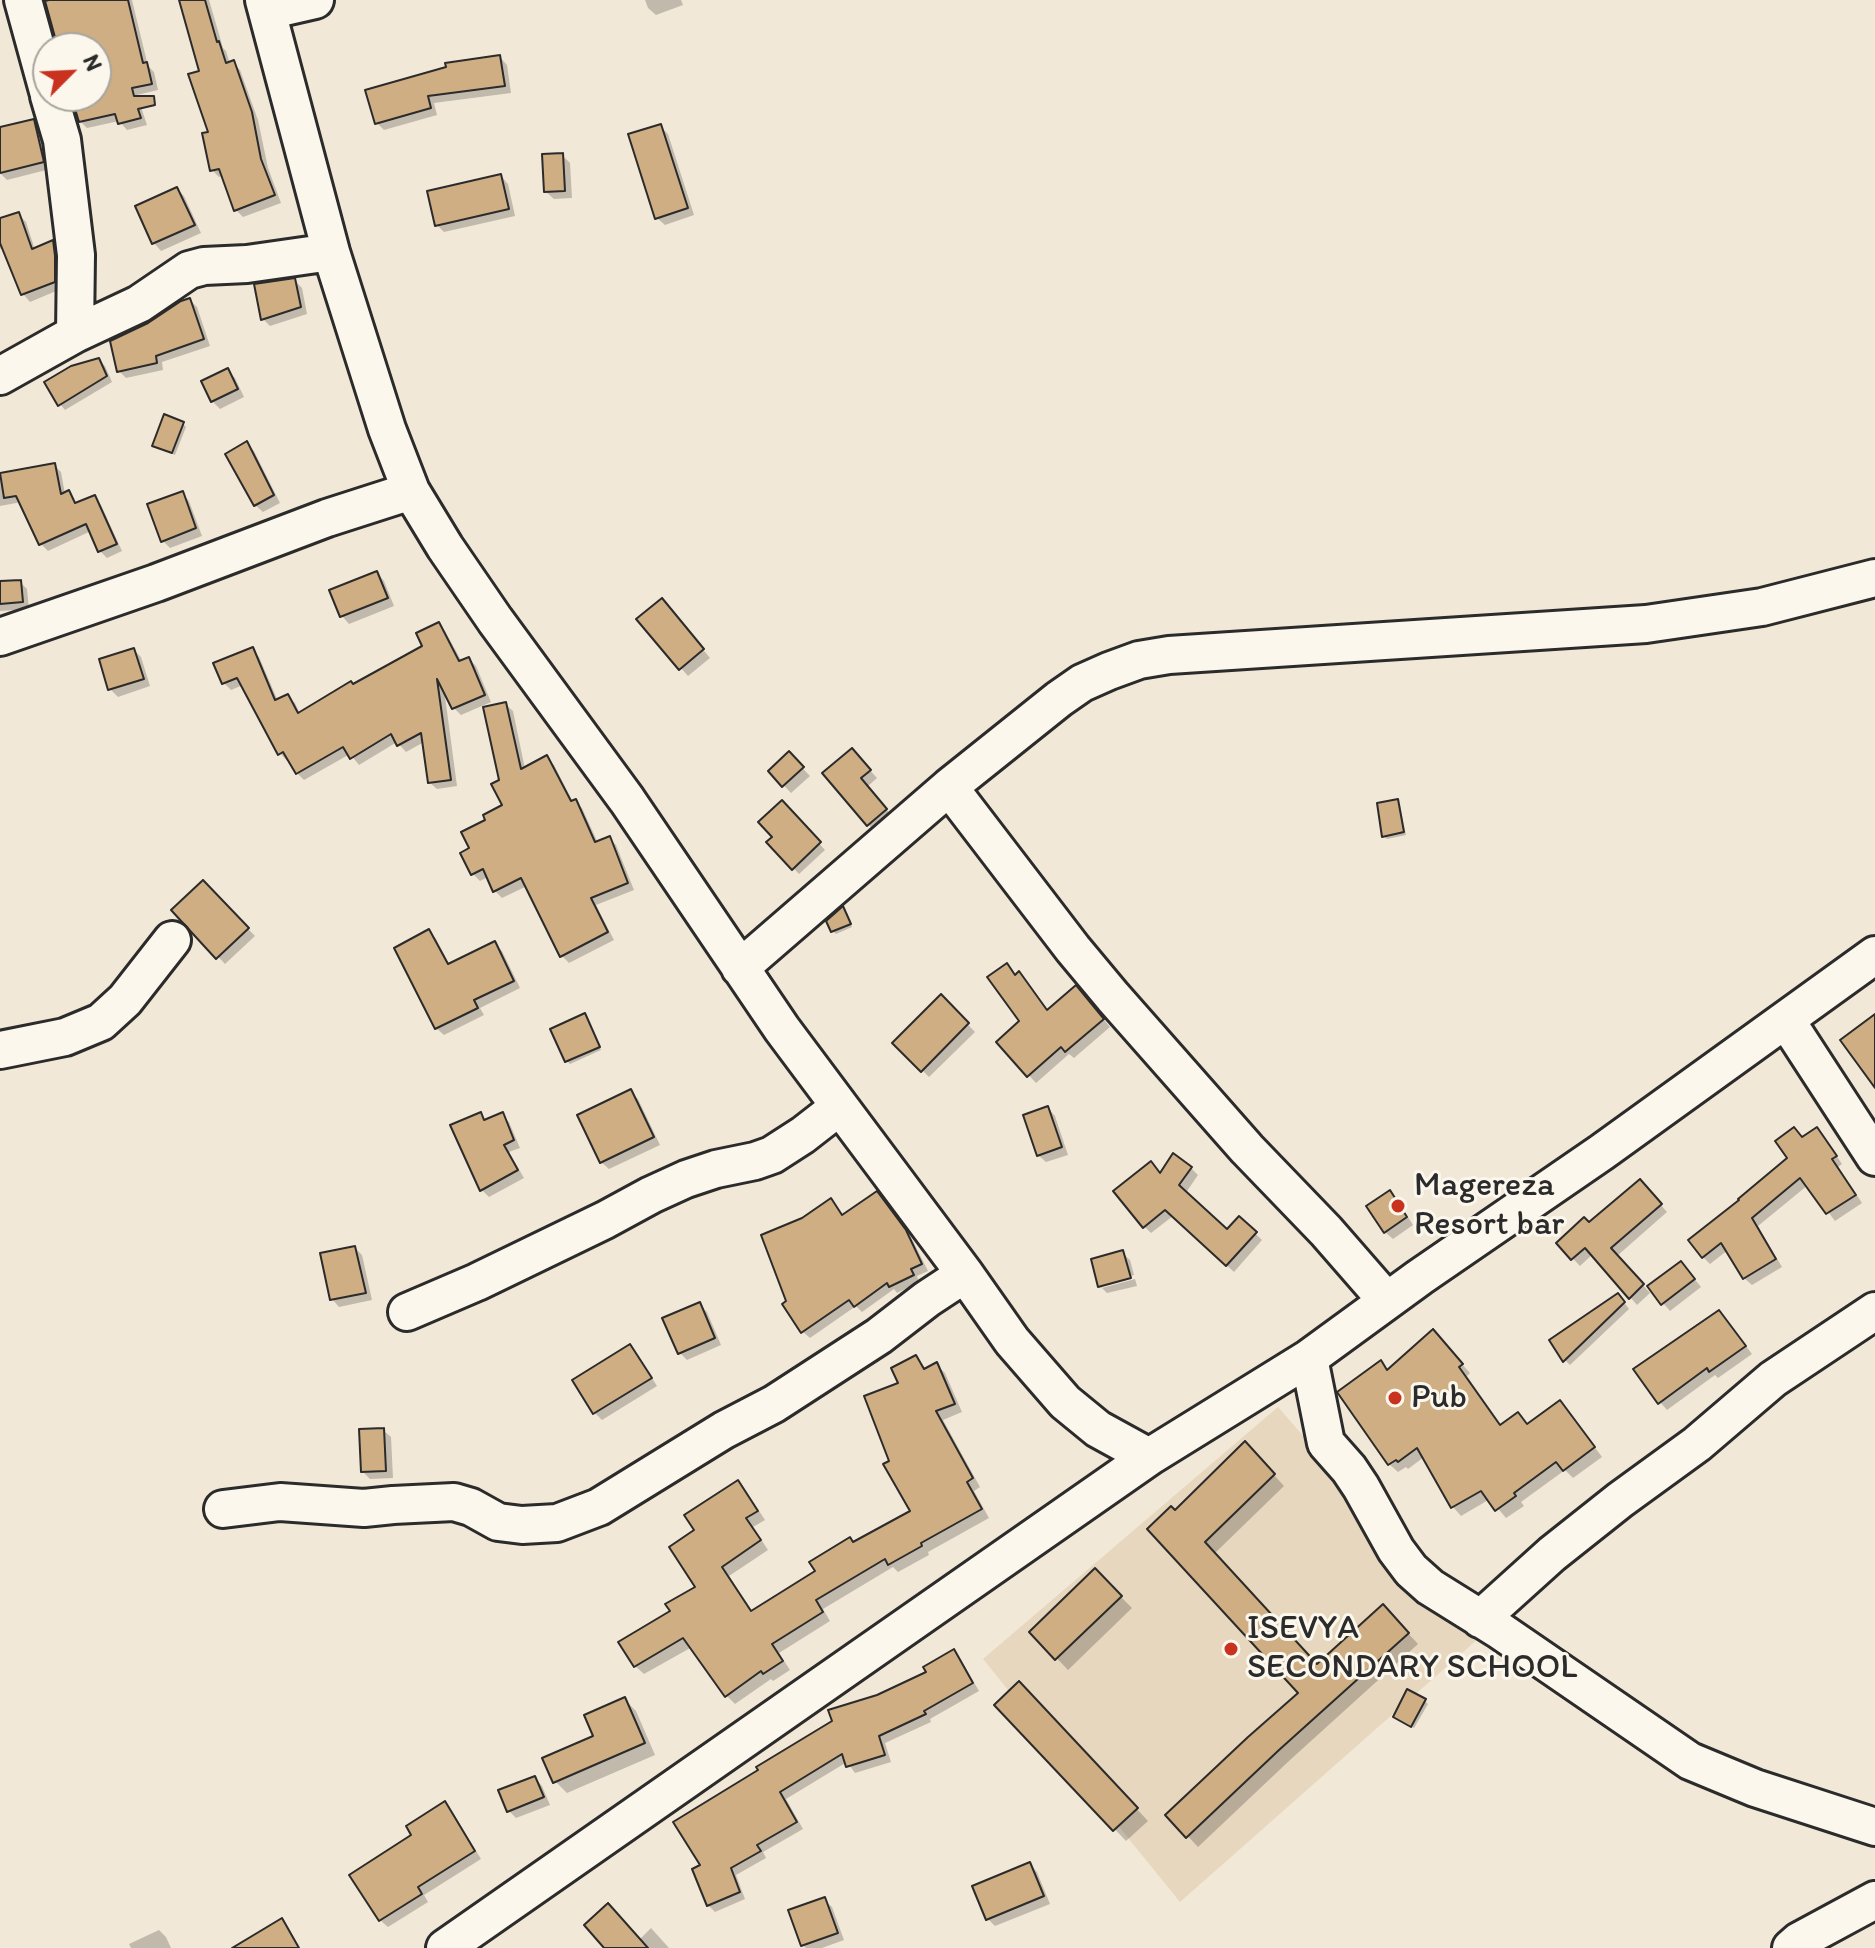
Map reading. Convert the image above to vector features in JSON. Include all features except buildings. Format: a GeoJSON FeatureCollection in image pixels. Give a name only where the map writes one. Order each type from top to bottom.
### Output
{"type":"FeatureCollection","features":[{"type":"Feature","properties":{"kind":"street"},"geometry":{"type":"LineString","coordinates":[[23,0],[32,33]]}},
{"type":"Feature","properties":{"kind":"street"},"geometry":{"type":"LineString","coordinates":[[315,0],[266,6],[331,252],[387,429],[411,491],[495,620],[627,800],[740,968],[1012,1341],[1065,1402],[1098,1429],[1149,1457]]}},
{"type":"Feature","properties":{"kind":"street"},"geometry":{"type":"LineString","coordinates":[[54,112],[62,140],[75,240],[75,334]]}},
{"type":"Feature","properties":{"kind":"street"},"geometry":{"type":"LineString","coordinates":[[0,376],[75,334],[139,304],[189,270],[331,252]]}},
{"type":"Feature","properties":{"kind":"street"},"geometry":{"type":"LineString","coordinates":[[0,637],[156,583],[327,518],[411,491]]}},
{"type":"Feature","properties":{"kind":"street"},"geometry":{"type":"LineString","coordinates":[[740,968],[949,787],[1059,699],[1082,683],[1139,660],[1169,655],[1646,624],[1762,607],[1875,578]]}},
{"type":"Feature","properties":{"kind":"street"},"geometry":{"type":"LineString","coordinates":[[949,787],[1113,997],[1387,1301]]}},
{"type":"Feature","properties":{"kind":"street"},"geometry":{"type":"LineString","coordinates":[[0,1050],[65,1037],[101,1022],[125,1000],[172,940]]}},
{"type":"Feature","properties":{"kind":"street"},"geometry":{"type":"LineString","coordinates":[[445,1948],[1149,1457],[1309,1358],[1875,955]]}},
{"type":"Feature","properties":{"kind":"street"},"geometry":{"type":"LineString","coordinates":[[1786,1020],[1875,1157]]}},
{"type":"Feature","properties":{"kind":"street"},"geometry":{"type":"LineString","coordinates":[[407,1312],[477,1282],[686,1179],[772,1155],[839,1107]]}},
{"type":"Feature","properties":{"kind":"street"},"geometry":{"type":"LineString","coordinates":[[223,1509],[280,1502],[364,1508],[454,1502],[471,1507],[498,1522],[522,1525],[557,1523],[599,1507],[724,1430],[774,1404],[879,1336],[965,1274]]}},
{"type":"Feature","properties":{"kind":"street"},"geometry":{"type":"LineString","coordinates":[[1480,1619],[1552,1554],[1697,1444],[1773,1379],[1875,1311]]}},
{"type":"Feature","properties":{"kind":"street"},"geometry":{"type":"LineString","coordinates":[[1309,1358],[1326,1443],[1361,1487],[1396,1550],[1411,1570],[1430,1587],[1499,1630],[1690,1761],[1755,1788],[1875,1827]]}},
{"type":"Feature","properties":{"kind":"street"},"geometry":{"type":"LineString","coordinates":[[1791,1948],[1875,1900]]}},
{"type":"Feature","properties":{"kind":"shaded area","name":"ISEVYA SECONDARY SCHOOL"},"geometry":{"type":"Polygon","coordinates":[[[1278,1407],[1479,1638],[1180,1902],[983,1659],[1278,1407]]]}},
{"type":"Feature","properties":{"kind":"place","name":"Magereza Resort bar"},"geometry":{"type":"Point","coordinates":[1398,1206]}},
{"type":"Feature","properties":{"kind":"place","name":"Pub"},"geometry":{"type":"Point","coordinates":[1395,1398]}},
{"type":"Feature","properties":{"kind":"place","name":"ISEVYA SECONDARY SCHOOL"},"geometry":{"type":"Point","coordinates":[1231,1649]}}]}
